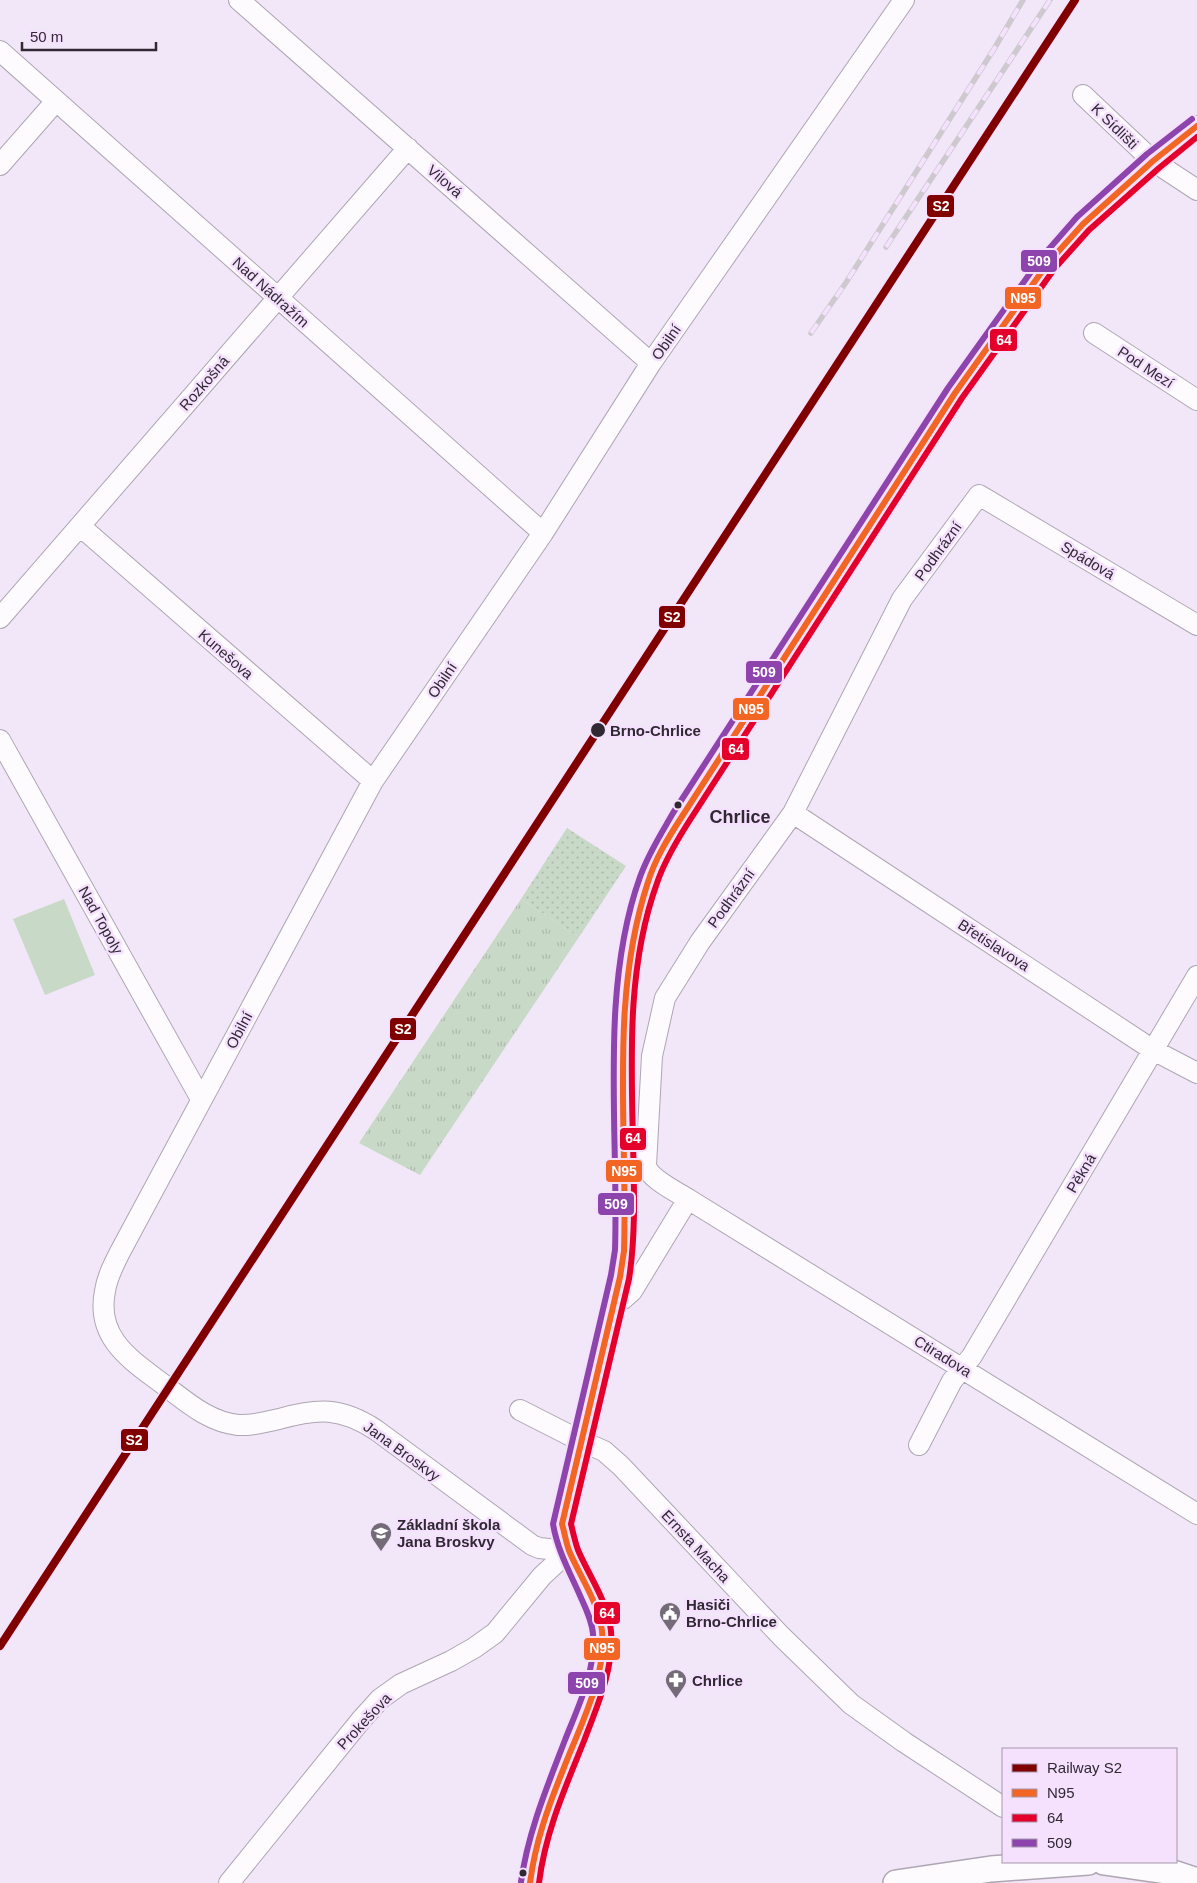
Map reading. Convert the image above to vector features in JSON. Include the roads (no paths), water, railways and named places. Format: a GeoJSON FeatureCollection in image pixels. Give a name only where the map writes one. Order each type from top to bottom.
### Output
{"type":"FeatureCollection","features":[{"type":"Feature","properties":{"kind":"street","name":"Vilová"},"geometry":{"type":"LineString","coordinates":[[239,0],[652,363]]}},
{"type":"Feature","properties":{"kind":"street","name":"Obilní"},"geometry":{"type":"LineString","coordinates":[[167,1387],[126,1357],[116,1345],[106,1325],[103,1300],[108,1280],[120,1252],[201,1099],[373,781],[543,533],[652,363],[904,0]]}},
{"type":"Feature","properties":{"kind":"street","name":"Nad Nádražím"},"geometry":{"type":"LineString","coordinates":[[0,51],[543,533]]}},
{"type":"Feature","properties":{"kind":"street","name":"K Sídlišti"},"geometry":{"type":"LineString","coordinates":[[1083,95],[1153,161],[1197,190]]}},
{"type":"Feature","properties":{"kind":"street"},"geometry":{"type":"LineString","coordinates":[[0,165],[56,101]]}},
{"type":"Feature","properties":{"kind":"street"},"geometry":{"type":"LineString","coordinates":[[530,1883],[534,1849],[596,1687],[603,1654],[602,1627],[599,1616],[569,1551],[563,1530],[563,1519],[623,1260],[625,1231],[624,1043],[629,966],[641,903],[649,879],[665,844],[955,393],[1018,304],[1048,263],[1083,224],[1153,161],[1197,126]]}},
{"type":"Feature","properties":{"kind":"street","name":"Rozkošná"},"geometry":{"type":"LineString","coordinates":[[0,618],[408,148]]}},
{"type":"Feature","properties":{"kind":"street","name":"Pod Mezí"},"geometry":{"type":"LineString","coordinates":[[1094,333],[1197,400]]}},
{"type":"Feature","properties":{"kind":"street","name":"Spádová"},"geometry":{"type":"LineString","coordinates":[[979,494],[1197,625]]}},
{"type":"Feature","properties":{"kind":"street","name":"Podhrázní"},"geometry":{"type":"LineString","coordinates":[[688,1199],[652,1175],[647,1170],[646,1165],[652,1056],[665,998],[700,942],[793,813],[902,599],[979,494]]}},
{"type":"Feature","properties":{"kind":"street","name":"Kunešova"},"geometry":{"type":"LineString","coordinates":[[80,526],[373,781]]}},
{"type":"Feature","properties":{"kind":"street","name":"Nad Topoly"},"geometry":{"type":"LineString","coordinates":[[0,740],[201,1099]]}},
{"type":"Feature","properties":{"kind":"street","name":"Břetislavova"},"geometry":{"type":"LineString","coordinates":[[793,813],[1153,1050],[1197,1073]]}},
{"type":"Feature","properties":{"kind":"street","name":"Pěkná"},"geometry":{"type":"LineString","coordinates":[[919,1445],[952,1381],[972,1356],[1197,976]]}},
{"type":"Feature","properties":{"kind":"street"},"geometry":{"type":"LineString","coordinates":[[613,1303],[623,1299],[632,1291],[688,1199]]}},
{"type":"Feature","properties":{"kind":"street","name":"Ctiradova"},"geometry":{"type":"LineString","coordinates":[[688,1199],[1197,1514]]}},
{"type":"Feature","properties":{"kind":"street","name":"Jana Broskvy"},"geometry":{"type":"LineString","coordinates":[[167,1387],[197,1410],[230,1424],[261,1424],[294,1414],[323,1410],[352,1416],[376,1430],[532,1545],[539,1548],[569,1551]]}},
{"type":"Feature","properties":{"kind":"street","name":"Ernsta Macha"},"geometry":{"type":"LineString","coordinates":[[520,1410],[604,1451],[621,1466],[781,1636],[851,1704],[904,1742],[1002,1806]]}},
{"type":"Feature","properties":{"kind":"street","name":"Prokešova"},"geometry":{"type":"LineString","coordinates":[[229,1883],[355,1727],[380,1699],[401,1684],[474,1648],[495,1633],[542,1576],[569,1551]]}},
{"type":"Feature","properties":{"kind":"street"},"geometry":{"type":"LineString","coordinates":[[896,1883],[991,1868],[1061,1863]]}},
{"type":"Feature","properties":{"kind":"street"},"geometry":{"type":"LineString","coordinates":[[1107,1863],[1139,1875],[1167,1871],[1197,1881]]}},
{"type":"Feature","properties":{"kind":"railway"},"geometry":{"type":"LineString","coordinates":[[811,333],[847,281],[1023,0]]}},
{"type":"Feature","properties":{"kind":"railway"},"geometry":{"type":"LineString","coordinates":[[886,247],[1050,0]]}},
{"type":"Feature","properties":{"kind":"rail line","name":"S2"},"geometry":{"type":"LineString","coordinates":[[0,1646],[1075,0]]}},
{"type":"Feature","properties":{"kind":"place","name":"Brno-Chrlice"},"geometry":{"type":"Point","coordinates":[598,730]}},
{"type":"Feature","properties":{"kind":"place","name":"Základní škola Jana Broskvy"},"geometry":{"type":"Point","coordinates":[381,1552]}},
{"type":"Feature","properties":{"kind":"place","name":"Hasiči Brno-Chrlice"},"geometry":{"type":"Point","coordinates":[670,1632]}},
{"type":"Feature","properties":{"kind":"place","name":"Chrlice"},"geometry":{"type":"Point","coordinates":[676,1699]}},
{"type":"Feature","properties":{"kind":"district","name":"Chrlice"},"geometry":{"type":"Point","coordinates":[740,817]}}]}
